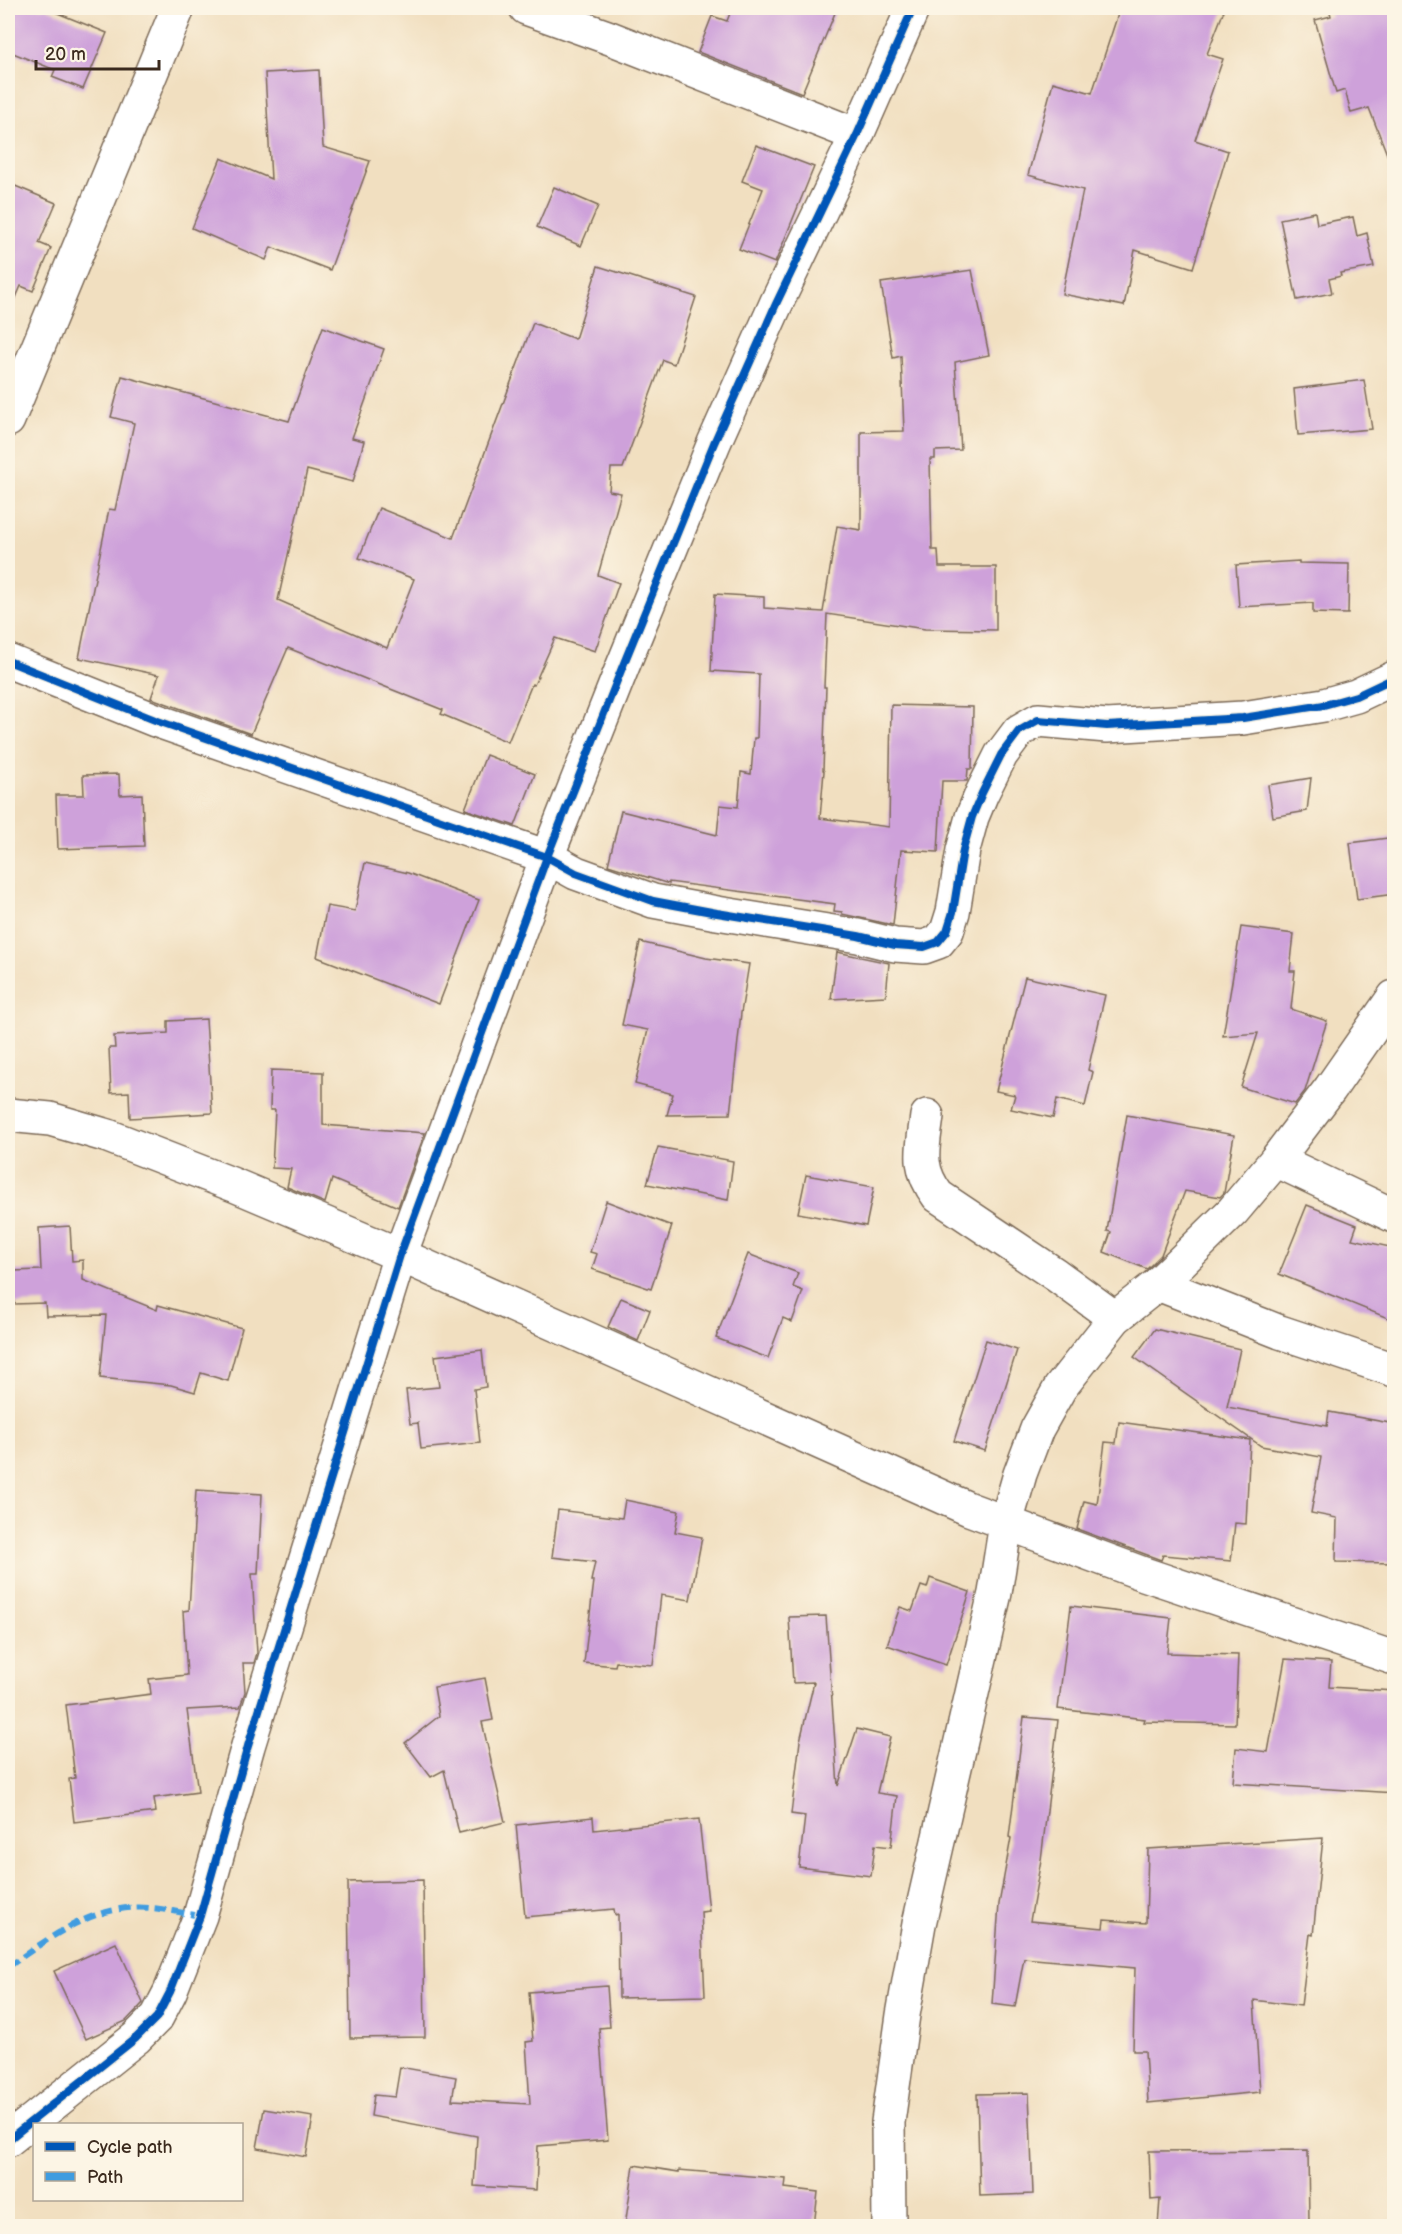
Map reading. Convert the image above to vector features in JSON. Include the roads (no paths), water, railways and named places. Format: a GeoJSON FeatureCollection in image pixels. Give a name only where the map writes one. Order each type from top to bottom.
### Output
{"type":"FeatureCollection","features":[{"type":"Feature","properties":{"kind":"street"},"geometry":{"type":"LineString","coordinates":[[8,420],[178,8]]}},
{"type":"Feature","properties":{"kind":"street"},"geometry":{"type":"LineString","coordinates":[[526,8],[620,42],[857,135]]}},
{"type":"Feature","properties":{"kind":"street"},"geometry":{"type":"LineString","coordinates":[[8,2140],[136,2038],[157,2018],[170,1992],[200,1916],[248,1746],[400,1255],[547,857],[714,443],[776,304],[857,135],[913,8]]}},
{"type":"Feature","properties":{"kind":"street"},"geometry":{"type":"LineString","coordinates":[[8,662],[155,720],[547,857],[576,873],[653,901],[858,936],[895,945],[924,947],[938,942],[947,931],[972,817],[1001,756],[1018,731],[1038,720],[1107,726],[1182,723],[1262,715],[1324,705],[1356,696],[1395,678]]}},
{"type":"Feature","properties":{"kind":"street"},"geometry":{"type":"LineString","coordinates":[[889,2226],[888,2122],[919,1924],[994,1593],[1006,1523],[1020,1474],[1037,1429],[1060,1389],[1115,1318],[1158,1284],[1233,1211],[1276,1160],[1395,998]]}},
{"type":"Feature","properties":{"kind":"street"},"geometry":{"type":"LineString","coordinates":[[8,1115],[50,1119],[108,1136],[234,1185],[400,1255],[969,1509],[1144,1574],[1395,1658]]}},
{"type":"Feature","properties":{"kind":"street"},"geometry":{"type":"LineString","coordinates":[[927,1116],[921,1161],[929,1184],[938,1196],[1056,1275],[1115,1318]]}},
{"type":"Feature","properties":{"kind":"street"},"geometry":{"type":"LineString","coordinates":[[1276,1160],[1395,1216]]}},
{"type":"Feature","properties":{"kind":"street"},"geometry":{"type":"LineString","coordinates":[[1158,1284],[1280,1332],[1395,1371]]}}]}
